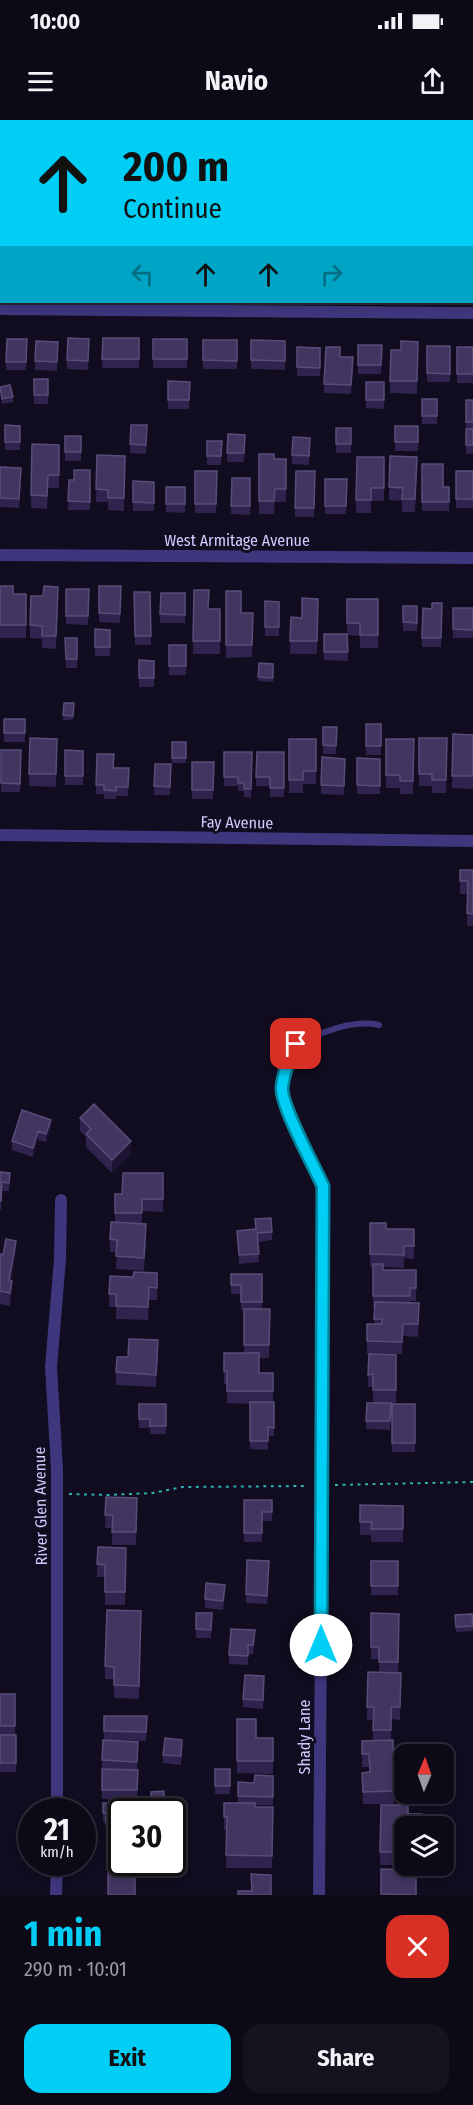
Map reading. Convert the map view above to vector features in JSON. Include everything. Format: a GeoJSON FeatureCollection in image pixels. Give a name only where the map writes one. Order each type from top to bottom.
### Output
{"type":"FeatureCollection","features":[{"type":"Feature","properties":{"kind":"street"},"geometry":{"type":"LineString","coordinates":[[0,309],[473,313]]}},
{"type":"Feature","properties":{"kind":"street","name":"West Armitage Avenue"},"geometry":{"type":"LineString","coordinates":[[0,555],[473,558]]}},
{"type":"Feature","properties":{"kind":"street","name":"Fay Avenue"},"geometry":{"type":"LineString","coordinates":[[0,835],[473,841]]}},
{"type":"Feature","properties":{"kind":"street","name":"River Glen Avenue"},"geometry":{"type":"LineString","coordinates":[[57,1798],[57,1494],[51,1367],[60,1259],[61,1200]]}},
{"type":"Feature","properties":{"kind":"street","name":"Shady Lane"},"geometry":{"type":"LineString","coordinates":[[319,1895],[324,1220]]}},
{"type":"Feature","properties":{"kind":"street"},"geometry":{"type":"LineString","coordinates":[[56,1895],[57,1876]]}},
{"type":"Feature","properties":{"kind":"lane"},"geometry":{"type":"LineString","coordinates":[[324,1220],[323,1186],[292,1123],[281,1090],[286,1069],[296,1044],[346,1026],[365,1022],[379,1025]]}},
{"type":"Feature","properties":{"kind":"path"},"geometry":{"type":"LineString","coordinates":[[57,1494],[153,1493],[182,1487],[473,1482]]}},
{"type":"Feature","properties":{"kind":"building"},"geometry":{"type":"Polygon","coordinates":[[[68,338],[89,339],[88,361],[67,360],[68,338]]]}},
{"type":"Feature","properties":{"kind":"building"},"geometry":{"type":"Polygon","coordinates":[[[103,338],[139,338],[139,359],[102,359],[103,338]]]}},
{"type":"Feature","properties":{"kind":"building"},"geometry":{"type":"Polygon","coordinates":[[[7,339],[27,339],[26,362],[6,362],[7,339]]]}},
{"type":"Feature","properties":{"kind":"building"},"geometry":{"type":"Polygon","coordinates":[[[153,339],[187,339],[187,359],[153,359],[153,339]]]}},
{"type":"Feature","properties":{"kind":"building"},"geometry":{"type":"Polygon","coordinates":[[[203,340],[237,340],[237,361],[203,360],[203,340]]]}},
{"type":"Feature","properties":{"kind":"building"},"geometry":{"type":"Polygon","coordinates":[[[251,340],[285,341],[285,361],[251,360],[251,340]]]}},
{"type":"Feature","properties":{"kind":"building"},"geometry":{"type":"Polygon","coordinates":[[[36,341],[58,342],[57,362],[35,361],[36,341]]]}},
{"type":"Feature","properties":{"kind":"building"},"geometry":{"type":"Polygon","coordinates":[[[401,341],[418,342],[417,381],[390,381],[391,350],[401,350],[401,341]]]}},
{"type":"Feature","properties":{"kind":"building"},"geometry":{"type":"Polygon","coordinates":[[[358,345],[382,345],[381,365],[358,365],[358,345]]]}},
{"type":"Feature","properties":{"kind":"building"},"geometry":{"type":"Polygon","coordinates":[[[427,346],[450,346],[450,374],[427,373],[427,346]]]}},
{"type":"Feature","properties":{"kind":"building"},"geometry":{"type":"Polygon","coordinates":[[[297,347],[320,348],[320,368],[297,367],[297,347]]]}},
{"type":"Feature","properties":{"kind":"building"},"geometry":{"type":"Polygon","coordinates":[[[326,347],[340,347],[340,357],[353,357],[351,385],[324,384],[326,347]]]}},
{"type":"Feature","properties":{"kind":"building"},"geometry":{"type":"Polygon","coordinates":[[[457,347],[473,347],[473,374],[457,374],[457,347]]]}},
{"type":"Feature","properties":{"kind":"building"},"geometry":{"type":"Polygon","coordinates":[[[34,379],[48,379],[48,395],[34,395],[34,379]]]}},
{"type":"Feature","properties":{"kind":"building"},"geometry":{"type":"Polygon","coordinates":[[[168,381],[190,382],[189,400],[168,400],[168,381]]]}},
{"type":"Feature","properties":{"kind":"building"},"geometry":{"type":"Polygon","coordinates":[[[366,382],[384,382],[384,400],[366,400],[366,382]]]}},
{"type":"Feature","properties":{"kind":"building"},"geometry":{"type":"Polygon","coordinates":[[[10,385],[13,397],[2,399],[0,387],[10,385]]]}},
{"type":"Feature","properties":{"kind":"building"},"geometry":{"type":"Polygon","coordinates":[[[422,399],[437,399],[437,416],[422,416],[422,399]]]}},
{"type":"Feature","properties":{"kind":"building"},"geometry":{"type":"Polygon","coordinates":[[[466,400],[473,400],[473,422],[466,422],[466,400]]]}},
{"type":"Feature","properties":{"kind":"building"},"geometry":{"type":"Polygon","coordinates":[[[5,425],[20,426],[20,442],[5,442],[5,425]]]}},
{"type":"Feature","properties":{"kind":"building"},"geometry":{"type":"Polygon","coordinates":[[[131,425],[147,425],[146,445],[130,444],[131,425]]]}},
{"type":"Feature","properties":{"kind":"building"},"geometry":{"type":"Polygon","coordinates":[[[395,426],[418,426],[418,442],[395,442],[395,426]]]}},
{"type":"Feature","properties":{"kind":"building"},"geometry":{"type":"Polygon","coordinates":[[[336,428],[351,428],[351,444],[336,444],[336,428]]]}},
{"type":"Feature","properties":{"kind":"building"},"geometry":{"type":"Polygon","coordinates":[[[466,429],[473,429],[473,445],[466,445],[466,429]]]}},
{"type":"Feature","properties":{"kind":"building"},"geometry":{"type":"Polygon","coordinates":[[[228,434],[245,435],[244,453],[227,453],[228,434]]]}},
{"type":"Feature","properties":{"kind":"building"},"geometry":{"type":"Polygon","coordinates":[[[65,436],[81,436],[81,452],[65,452],[65,436]]]}},
{"type":"Feature","properties":{"kind":"building"},"geometry":{"type":"Polygon","coordinates":[[[293,437],[310,438],[309,456],[292,455],[293,437]]]}},
{"type":"Feature","properties":{"kind":"building"},"geometry":{"type":"Polygon","coordinates":[[[207,441],[222,441],[221,456],[207,456],[207,441]]]}},
{"type":"Feature","properties":{"kind":"building"},"geometry":{"type":"Polygon","coordinates":[[[32,444],[59,445],[59,475],[48,475],[47,496],[31,495],[32,444]]]}},
{"type":"Feature","properties":{"kind":"building"},"geometry":{"type":"Polygon","coordinates":[[[259,454],[274,454],[274,459],[286,459],[286,489],[275,489],[274,501],[259,501],[259,454]]]}},
{"type":"Feature","properties":{"kind":"building"},"geometry":{"type":"Polygon","coordinates":[[[97,455],[125,456],[124,498],[108,498],[108,490],[96,489],[97,455]]]}},
{"type":"Feature","properties":{"kind":"building"},"geometry":{"type":"Polygon","coordinates":[[[390,456],[417,457],[415,499],[402,499],[403,488],[389,487],[390,456]]]}},
{"type":"Feature","properties":{"kind":"building"},"geometry":{"type":"Polygon","coordinates":[[[357,457],[384,457],[384,488],[371,488],[371,500],[356,500],[357,457]]]}},
{"type":"Feature","properties":{"kind":"building"},"geometry":{"type":"Polygon","coordinates":[[[422,464],[443,464],[443,487],[449,487],[449,502],[422,502],[422,464]]]}},
{"type":"Feature","properties":{"kind":"building"},"geometry":{"type":"Polygon","coordinates":[[[0,467],[21,468],[19,499],[0,498],[0,467]]]}},
{"type":"Feature","properties":{"kind":"building"},"geometry":{"type":"Polygon","coordinates":[[[74,470],[90,470],[90,502],[68,501],[69,480],[74,480],[74,470]]]}},
{"type":"Feature","properties":{"kind":"building"},"geometry":{"type":"Polygon","coordinates":[[[195,471],[217,471],[216,504],[195,504],[195,471]]]}},
{"type":"Feature","properties":{"kind":"building"},"geometry":{"type":"Polygon","coordinates":[[[296,471],[315,471],[314,508],[295,508],[296,471]]]}},
{"type":"Feature","properties":{"kind":"building"},"geometry":{"type":"Polygon","coordinates":[[[456,471],[473,471],[473,499],[456,499],[456,471]]]}},
{"type":"Feature","properties":{"kind":"building"},"geometry":{"type":"Polygon","coordinates":[[[232,478],[250,478],[250,506],[231,506],[232,478]]]}},
{"type":"Feature","properties":{"kind":"building"},"geometry":{"type":"Polygon","coordinates":[[[325,479],[347,479],[346,506],[325,506],[325,479]]]}},
{"type":"Feature","properties":{"kind":"building"},"geometry":{"type":"Polygon","coordinates":[[[133,481],[154,482],[154,503],[133,502],[133,481]]]}},
{"type":"Feature","properties":{"kind":"building"},"geometry":{"type":"Polygon","coordinates":[[[166,487],[185,487],[185,504],[166,504],[166,487]]]}},
{"type":"Feature","properties":{"kind":"building"},"geometry":{"type":"Polygon","coordinates":[[[0,586],[13,586],[13,594],[26,594],[26,625],[0,625],[0,586]]]}},
{"type":"Feature","properties":{"kind":"building"},"geometry":{"type":"Polygon","coordinates":[[[44,586],[58,587],[56,636],[42,636],[42,626],[30,625],[31,596],[43,596],[44,586]]]}},
{"type":"Feature","properties":{"kind":"building"},"geometry":{"type":"Polygon","coordinates":[[[99,586],[121,586],[120,614],[99,613],[99,586]]]}},
{"type":"Feature","properties":{"kind":"building"},"geometry":{"type":"Polygon","coordinates":[[[66,589],[89,589],[88,616],[66,616],[66,589]]]}},
{"type":"Feature","properties":{"kind":"building"},"geometry":{"type":"Polygon","coordinates":[[[194,590],[209,590],[208,609],[220,609],[220,641],[193,641],[194,590]]]}},
{"type":"Feature","properties":{"kind":"building"},"geometry":{"type":"Polygon","coordinates":[[[226,591],[241,591],[241,613],[253,613],[252,645],[226,645],[226,591]]]}},
{"type":"Feature","properties":{"kind":"building"},"geometry":{"type":"Polygon","coordinates":[[[134,592],[150,592],[151,636],[135,636],[134,592]]]}},
{"type":"Feature","properties":{"kind":"building"},"geometry":{"type":"Polygon","coordinates":[[[161,593],[185,593],[185,615],[160,614],[161,593]]]}},
{"type":"Feature","properties":{"kind":"building"},"geometry":{"type":"Polygon","coordinates":[[[302,598],[318,599],[317,641],[290,641],[291,617],[302,618],[302,598]]]}},
{"type":"Feature","properties":{"kind":"building"},"geometry":{"type":"Polygon","coordinates":[[[347,599],[378,599],[378,635],[360,635],[360,623],[347,623],[347,599]]]}},
{"type":"Feature","properties":{"kind":"building"},"geometry":{"type":"Polygon","coordinates":[[[265,601],[279,602],[279,627],[265,627],[265,601]]]}},
{"type":"Feature","properties":{"kind":"building"},"geometry":{"type":"Polygon","coordinates":[[[432,603],[442,603],[441,638],[422,638],[423,608],[432,609],[432,603]]]}},
{"type":"Feature","properties":{"kind":"building"},"geometry":{"type":"Polygon","coordinates":[[[403,606],[417,606],[417,623],[403,622],[403,606]]]}},
{"type":"Feature","properties":{"kind":"building"},"geometry":{"type":"Polygon","coordinates":[[[453,608],[473,608],[473,630],[453,629],[453,608]]]}},
{"type":"Feature","properties":{"kind":"building"},"geometry":{"type":"Polygon","coordinates":[[[95,629],[110,630],[110,647],[95,647],[95,629]]]}},
{"type":"Feature","properties":{"kind":"building"},"geometry":{"type":"Polygon","coordinates":[[[324,634],[347,634],[348,652],[324,652],[324,634]]]}},
{"type":"Feature","properties":{"kind":"building"},"geometry":{"type":"Polygon","coordinates":[[[65,638],[77,638],[77,659],[66,659],[65,638]]]}},
{"type":"Feature","properties":{"kind":"building"},"geometry":{"type":"Polygon","coordinates":[[[169,645],[186,645],[186,666],[169,666],[169,645]]]}},
{"type":"Feature","properties":{"kind":"building"},"geometry":{"type":"Polygon","coordinates":[[[139,660],[154,661],[154,678],[139,678],[139,660]]]}},
{"type":"Feature","properties":{"kind":"building"},"geometry":{"type":"Polygon","coordinates":[[[259,663],[273,664],[273,678],[258,677],[259,663]]]}},
{"type":"Feature","properties":{"kind":"building"},"geometry":{"type":"Polygon","coordinates":[[[64,703],[74,703],[73,716],[63,715],[64,703]]]}},
{"type":"Feature","properties":{"kind":"building"},"geometry":{"type":"Polygon","coordinates":[[[4,719],[25,719],[25,733],[4,733],[4,719]]]}},
{"type":"Feature","properties":{"kind":"building"},"geometry":{"type":"Polygon","coordinates":[[[366,724],[381,724],[381,746],[366,746],[366,724]]]}},
{"type":"Feature","properties":{"kind":"building"},"geometry":{"type":"Polygon","coordinates":[[[323,727],[337,727],[336,746],[323,745],[323,727]]]}},
{"type":"Feature","properties":{"kind":"building"},"geometry":{"type":"Polygon","coordinates":[[[453,734],[473,735],[473,776],[452,776],[453,734]]]}},
{"type":"Feature","properties":{"kind":"building"},"geometry":{"type":"Polygon","coordinates":[[[30,738],[57,739],[56,774],[29,774],[30,738]]]}},
{"type":"Feature","properties":{"kind":"building"},"geometry":{"type":"Polygon","coordinates":[[[419,738],[447,738],[446,780],[432,780],[432,774],[419,774],[419,738]]]}},
{"type":"Feature","properties":{"kind":"building"},"geometry":{"type":"Polygon","coordinates":[[[289,739],[316,739],[316,771],[303,771],[303,780],[289,780],[289,739]]]}},
{"type":"Feature","properties":{"kind":"building"},"geometry":{"type":"Polygon","coordinates":[[[386,739],[414,739],[413,781],[400,781],[400,775],[386,775],[386,739]]]}},
{"type":"Feature","properties":{"kind":"building"},"geometry":{"type":"Polygon","coordinates":[[[172,742],[186,742],[186,758],[172,758],[172,742]]]}},
{"type":"Feature","properties":{"kind":"building"},"geometry":{"type":"Polygon","coordinates":[[[1,750],[21,750],[20,784],[1,783],[1,750]]]}},
{"type":"Feature","properties":{"kind":"building"},"geometry":{"type":"Polygon","coordinates":[[[65,750],[83,751],[83,776],[65,776],[65,750]]]}},
{"type":"Feature","properties":{"kind":"building"},"geometry":{"type":"Polygon","coordinates":[[[224,752],[252,752],[251,789],[244,789],[244,783],[238,783],[238,777],[224,777],[224,752]]]}},
{"type":"Feature","properties":{"kind":"building"},"geometry":{"type":"Polygon","coordinates":[[[257,752],[284,752],[284,788],[270,788],[270,777],[256,777],[257,752]]]}},
{"type":"Feature","properties":{"kind":"building"},"geometry":{"type":"Polygon","coordinates":[[[97,754],[114,754],[113,768],[129,768],[128,787],[116,787],[116,791],[104,790],[104,785],[96,785],[97,754]]]}},
{"type":"Feature","properties":{"kind":"building"},"geometry":{"type":"Polygon","coordinates":[[[322,757],[345,759],[344,786],[321,785],[322,757]]]}},
{"type":"Feature","properties":{"kind":"building"},"geometry":{"type":"Polygon","coordinates":[[[357,758],[380,759],[380,786],[357,785],[357,758]]]}},
{"type":"Feature","properties":{"kind":"building"},"geometry":{"type":"Polygon","coordinates":[[[192,762],[214,762],[213,790],[192,790],[192,762]]]}},
{"type":"Feature","properties":{"kind":"building"},"geometry":{"type":"Polygon","coordinates":[[[155,764],[171,764],[170,787],[154,786],[155,764]]]}},
{"type":"Feature","properties":{"kind":"building"},"geometry":{"type":"Polygon","coordinates":[[[460,870],[473,870],[473,914],[467,913],[468,881],[460,881],[460,870]]]}},
{"type":"Feature","properties":{"kind":"building"},"geometry":{"type":"Polygon","coordinates":[[[94,1104],[131,1141],[112,1160],[86,1134],[91,1129],[80,1118],[94,1104]]]}},
{"type":"Feature","properties":{"kind":"building"},"geometry":{"type":"Polygon","coordinates":[[[22,1110],[51,1120],[46,1134],[38,1131],[33,1148],[12,1141],[22,1110]]]}},
{"type":"Feature","properties":{"kind":"building"},"geometry":{"type":"Polygon","coordinates":[[[0,1172],[10,1173],[9,1183],[2,1182],[1,1201],[0,1201],[0,1172]]]}},
{"type":"Feature","properties":{"kind":"building"},"geometry":{"type":"Polygon","coordinates":[[[123,1173],[163,1173],[163,1199],[142,1199],[142,1213],[115,1213],[115,1194],[122,1194],[123,1173]]]}},
{"type":"Feature","properties":{"kind":"building"},"geometry":{"type":"Polygon","coordinates":[[[271,1218],[272,1232],[257,1233],[259,1254],[239,1255],[237,1231],[256,1229],[255,1219],[271,1218]]]}},
{"type":"Feature","properties":{"kind":"building"},"geometry":{"type":"Polygon","coordinates":[[[111,1222],[146,1224],[144,1258],[116,1256],[117,1240],[110,1239],[111,1222]]]}},
{"type":"Feature","properties":{"kind":"building"},"geometry":{"type":"Polygon","coordinates":[[[370,1223],[386,1223],[386,1229],[414,1229],[414,1246],[404,1246],[404,1255],[370,1254],[370,1223]]]}},
{"type":"Feature","properties":{"kind":"building"},"geometry":{"type":"Polygon","coordinates":[[[6,1239],[16,1241],[9,1280],[12,1281],[10,1293],[0,1291],[0,1254],[3,1255],[6,1239]]]}},
{"type":"Feature","properties":{"kind":"building"},"geometry":{"type":"Polygon","coordinates":[[[373,1264],[383,1264],[383,1270],[416,1270],[416,1288],[410,1288],[410,1296],[373,1296],[373,1264]]]}},
{"type":"Feature","properties":{"kind":"building"},"geometry":{"type":"Polygon","coordinates":[[[134,1272],[157,1273],[157,1288],[149,1287],[148,1307],[116,1306],[116,1294],[109,1294],[110,1276],[133,1277],[134,1272]]]}},
{"type":"Feature","properties":{"kind":"building"},"geometry":{"type":"Polygon","coordinates":[[[231,1274],[262,1274],[262,1302],[241,1302],[241,1285],[231,1285],[231,1274]]]}},
{"type":"Feature","properties":{"kind":"building"},"geometry":{"type":"Polygon","coordinates":[[[375,1302],[419,1303],[418,1324],[403,1324],[402,1342],[367,1341],[367,1324],[382,1324],[382,1319],[374,1319],[375,1302]]]}},
{"type":"Feature","properties":{"kind":"building"},"geometry":{"type":"Polygon","coordinates":[[[244,1309],[270,1309],[269,1345],[244,1345],[244,1309]]]}},
{"type":"Feature","properties":{"kind":"building"},"geometry":{"type":"Polygon","coordinates":[[[129,1339],[158,1340],[156,1375],[116,1372],[117,1357],[128,1357],[129,1339]]]}},
{"type":"Feature","properties":{"kind":"building"},"geometry":{"type":"Polygon","coordinates":[[[224,1353],[259,1353],[259,1373],[273,1373],[273,1391],[227,1391],[224,1353]]]}},
{"type":"Feature","properties":{"kind":"building"},"geometry":{"type":"Polygon","coordinates":[[[369,1354],[396,1355],[396,1390],[373,1390],[373,1374],[368,1375],[369,1354]]]}},
{"type":"Feature","properties":{"kind":"building"},"geometry":{"type":"Polygon","coordinates":[[[250,1402],[274,1402],[274,1428],[268,1427],[268,1441],[250,1441],[250,1402]]]}},
{"type":"Feature","properties":{"kind":"building"},"geometry":{"type":"Polygon","coordinates":[[[367,1403],[391,1403],[390,1421],[366,1421],[367,1403]]]}},
{"type":"Feature","properties":{"kind":"building"},"geometry":{"type":"Polygon","coordinates":[[[139,1404],[166,1404],[166,1426],[150,1426],[150,1419],[139,1419],[139,1404]]]}},
{"type":"Feature","properties":{"kind":"building"},"geometry":{"type":"Polygon","coordinates":[[[392,1404],[415,1404],[415,1443],[392,1443],[392,1404]]]}},
{"type":"Feature","properties":{"kind":"building"},"geometry":{"type":"Polygon","coordinates":[[[106,1497],[137,1498],[136,1532],[112,1532],[113,1515],[105,1515],[106,1497]]]}},
{"type":"Feature","properties":{"kind":"building"},"geometry":{"type":"Polygon","coordinates":[[[244,1500],[272,1500],[272,1512],[262,1512],[262,1533],[244,1533],[244,1500]]]}},
{"type":"Feature","properties":{"kind":"building"},"geometry":{"type":"Polygon","coordinates":[[[360,1505],[403,1506],[403,1529],[371,1529],[372,1522],[360,1522],[360,1505]]]}},
{"type":"Feature","properties":{"kind":"building"},"geometry":{"type":"Polygon","coordinates":[[[98,1547],[126,1548],[125,1592],[105,1592],[105,1565],[97,1564],[98,1547]]]}},
{"type":"Feature","properties":{"kind":"building"},"geometry":{"type":"Polygon","coordinates":[[[247,1560],[269,1561],[267,1596],[246,1594],[247,1560]]]}},
{"type":"Feature","properties":{"kind":"building"},"geometry":{"type":"Polygon","coordinates":[[[371,1561],[398,1561],[398,1586],[371,1586],[371,1561]]]}},
{"type":"Feature","properties":{"kind":"building"},"geometry":{"type":"Polygon","coordinates":[[[206,1583],[225,1585],[223,1601],[205,1599],[206,1583]]]}},
{"type":"Feature","properties":{"kind":"building"},"geometry":{"type":"Polygon","coordinates":[[[107,1610],[141,1611],[139,1686],[114,1685],[114,1667],[105,1666],[107,1610]]]}},
{"type":"Feature","properties":{"kind":"building"},"geometry":{"type":"Polygon","coordinates":[[[196,1613],[212,1613],[211,1630],[196,1629],[196,1613]]]}},
{"type":"Feature","properties":{"kind":"building"},"geometry":{"type":"Polygon","coordinates":[[[371,1613],[399,1614],[398,1662],[379,1662],[379,1647],[371,1647],[371,1613]]]}},
{"type":"Feature","properties":{"kind":"building"},"geometry":{"type":"Polygon","coordinates":[[[472,1614],[473,1626],[456,1627],[455,1615],[472,1614]]]}},
{"type":"Feature","properties":{"kind":"building"},"geometry":{"type":"Polygon","coordinates":[[[231,1629],[255,1630],[253,1645],[248,1645],[248,1656],[229,1655],[231,1629]]]}},
{"type":"Feature","properties":{"kind":"building"},"geometry":{"type":"Polygon","coordinates":[[[368,1672],[401,1673],[400,1707],[391,1707],[391,1730],[373,1730],[374,1707],[367,1707],[368,1672]]]}},
{"type":"Feature","properties":{"kind":"building"},"geometry":{"type":"Polygon","coordinates":[[[245,1675],[264,1676],[263,1700],[243,1699],[245,1675]]]}},
{"type":"Feature","properties":{"kind":"building"},"geometry":{"type":"Polygon","coordinates":[[[0,1694],[15,1694],[15,1726],[0,1726],[0,1694]]]}},
{"type":"Feature","properties":{"kind":"building"},"geometry":{"type":"Polygon","coordinates":[[[104,1716],[147,1716],[146,1732],[104,1731],[104,1716]]]}},
{"type":"Feature","properties":{"kind":"building"},"geometry":{"type":"Polygon","coordinates":[[[237,1719],[256,1719],[256,1738],[273,1738],[273,1761],[237,1761],[237,1719]]]}},
{"type":"Feature","properties":{"kind":"building"},"geometry":{"type":"Polygon","coordinates":[[[0,1735],[16,1735],[16,1763],[0,1763],[0,1735]]]}},
{"type":"Feature","properties":{"kind":"building"},"geometry":{"type":"Polygon","coordinates":[[[165,1738],[182,1740],[181,1756],[163,1755],[165,1738]]]}},
{"type":"Feature","properties":{"kind":"building"},"geometry":{"type":"Polygon","coordinates":[[[103,1740],[138,1742],[137,1762],[102,1760],[103,1740]]]}},
{"type":"Feature","properties":{"kind":"building"},"geometry":{"type":"Polygon","coordinates":[[[393,1740],[394,1791],[363,1792],[362,1773],[370,1772],[369,1754],[362,1754],[362,1741],[393,1740]]]}},
{"type":"Feature","properties":{"kind":"building"},"geometry":{"type":"Polygon","coordinates":[[[102,1769],[138,1770],[137,1790],[102,1790],[102,1769]]]}},
{"type":"Feature","properties":{"kind":"building"},"geometry":{"type":"Polygon","coordinates":[[[215,1769],[230,1769],[230,1786],[215,1786],[215,1769]]]}},
{"type":"Feature","properties":{"kind":"building"},"geometry":{"type":"Polygon","coordinates":[[[255,1775],[273,1776],[273,1797],[238,1796],[238,1782],[254,1783],[255,1775]]]}},
{"type":"Feature","properties":{"kind":"building"},"geometry":{"type":"Polygon","coordinates":[[[164,1791],[164,1798],[151,1798],[151,1792],[164,1791]]]}},
{"type":"Feature","properties":{"kind":"building"},"geometry":{"type":"Polygon","coordinates":[[[103,1803],[108,1803],[108,1824],[106,1824],[106,1813],[103,1813],[103,1803]]]}},
{"type":"Feature","properties":{"kind":"building"},"geometry":{"type":"Polygon","coordinates":[[[224,1803],[255,1803],[255,1807],[273,1807],[272,1856],[226,1855],[227,1817],[224,1817],[224,1803]]]}},
{"type":"Feature","properties":{"kind":"building"},"geometry":{"type":"Polygon","coordinates":[[[381,1805],[408,1805],[408,1814],[422,1814],[422,1816],[394,1816],[394,1852],[380,1852],[381,1805]]]}},
{"type":"Feature","properties":{"kind":"building"},"geometry":{"type":"Polygon","coordinates":[[[381,1869],[394,1869],[394,1876],[416,1876],[416,1895],[381,1894],[381,1869]]]}},
{"type":"Feature","properties":{"kind":"building"},"geometry":{"type":"Polygon","coordinates":[[[251,1874],[271,1875],[271,1895],[238,1895],[238,1891],[252,1891],[251,1874]]]}},
{"type":"Feature","properties":{"kind":"building"},"geometry":{"type":"Polygon","coordinates":[[[108,1876],[135,1876],[135,1895],[108,1895],[108,1876]]]}},
{"type":"Feature","properties":{"kind":"route"},"geometry":{"type":"LineString","coordinates":[[296,1044],[281,1090],[292,1123],[323,1186],[321,1645]]}}]}
